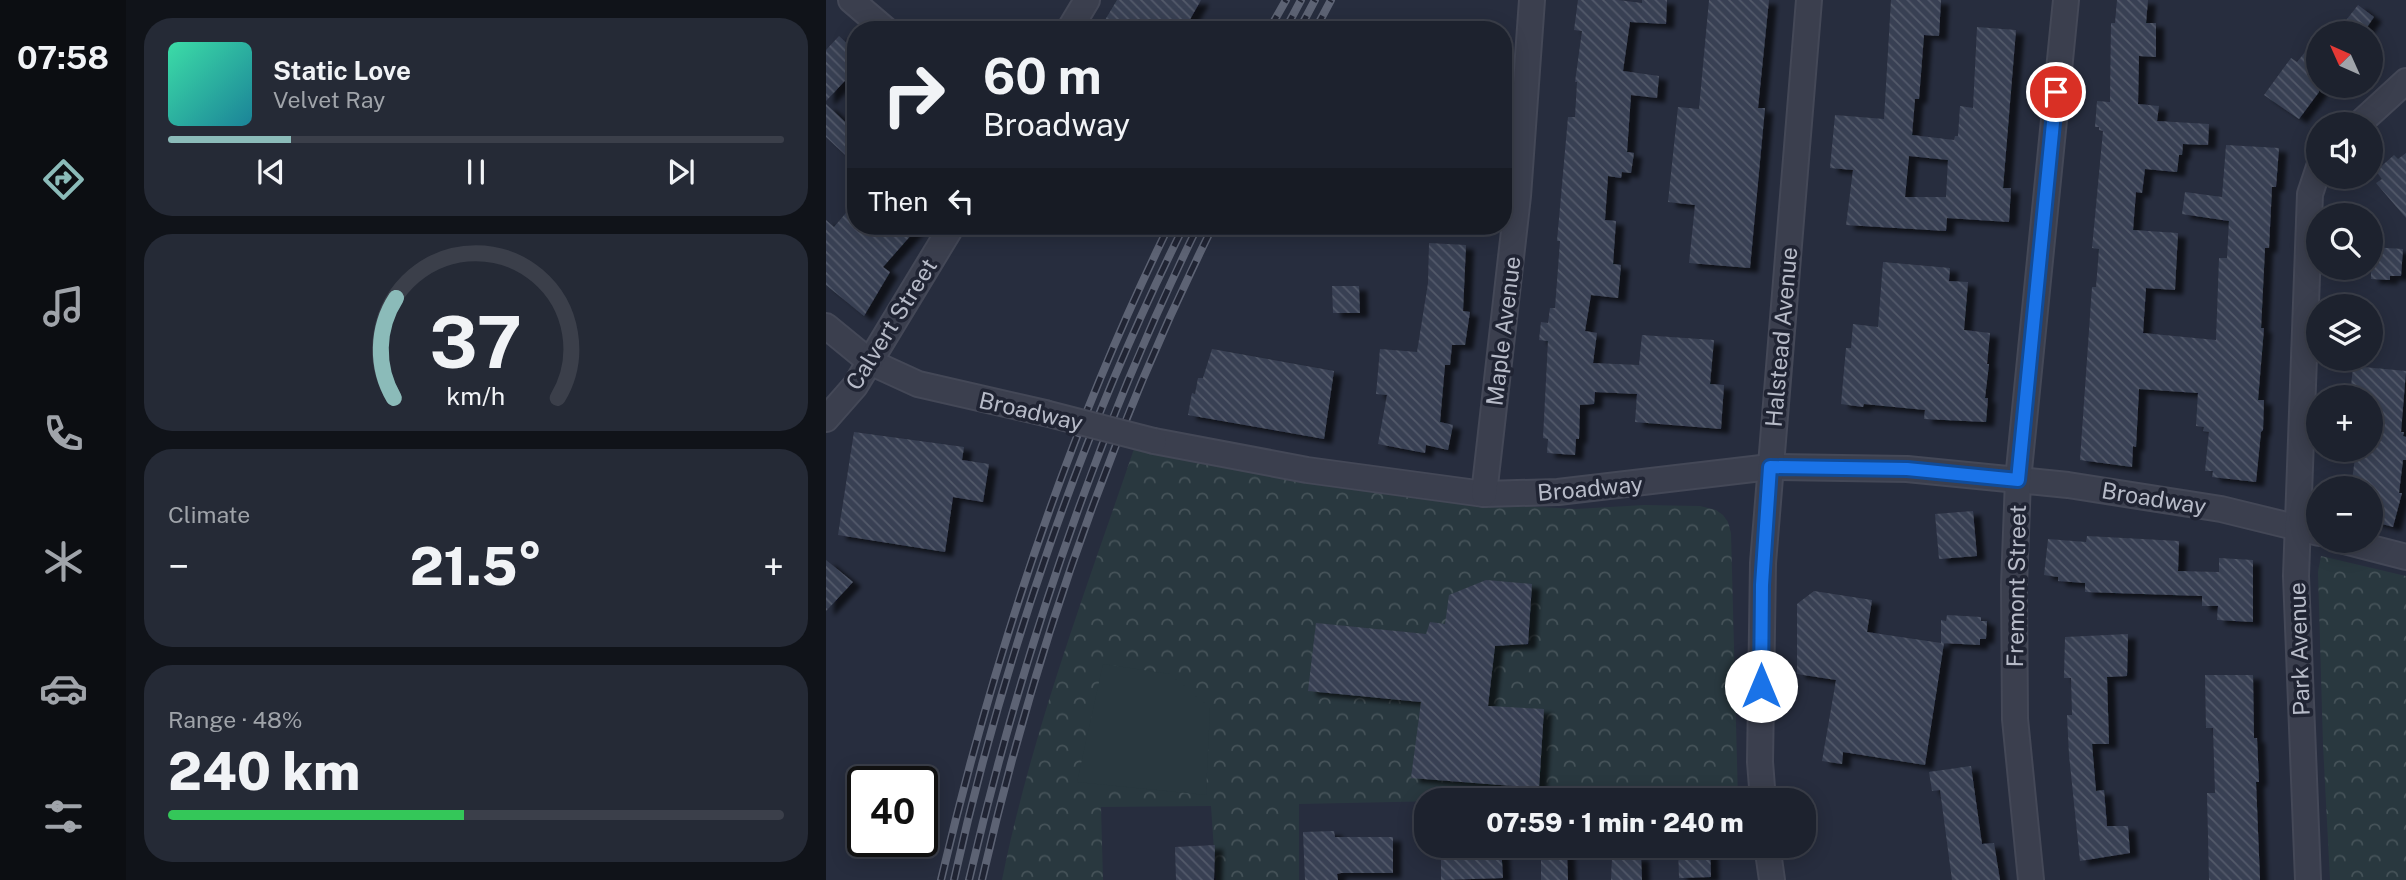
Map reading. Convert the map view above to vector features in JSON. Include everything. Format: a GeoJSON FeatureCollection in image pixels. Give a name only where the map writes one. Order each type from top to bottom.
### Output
{"type":"FeatureCollection","features":[{"type":"Feature","properties":{"kind":"street"},"geometry":{"type":"LineString","coordinates":[[851,0],[876,21]]}},
{"type":"Feature","properties":{"kind":"street"},"geometry":{"type":"LineString","coordinates":[[1074,21],[1087,0]]}},
{"type":"Feature","properties":{"kind":"street","name":"Maple Avenue"},"geometry":{"type":"LineString","coordinates":[[1484,494],[1518,196],[1532,0]]}},
{"type":"Feature","properties":{"kind":"street","name":"Halstead Avenue"},"geometry":{"type":"LineString","coordinates":[[1762,788],[1762,585],[1809,0]]}},
{"type":"Feature","properties":{"kind":"street","name":"Fremont Street"},"geometry":{"type":"LineString","coordinates":[[2031,880],[2015,719],[2014,585],[2018,480],[2066,0]]}},
{"type":"Feature","properties":{"kind":"street"},"geometry":{"type":"LineString","coordinates":[[2372,112],[2406,81]]}},
{"type":"Feature","properties":{"kind":"street","name":"Park Avenue"},"geometry":{"type":"LineString","coordinates":[[2308,476],[2312,189]]}},
{"type":"Feature","properties":{"kind":"street","name":"Calvert Street"},"geometry":{"type":"LineString","coordinates":[[826,419],[855,386],[947,235]]}},
{"type":"Feature","properties":{"kind":"street","name":"Broadway"},"geometry":{"type":"LineString","coordinates":[[826,326],[870,362],[919,384],[1154,441],[1322,472],[1484,494],[1572,491],[1770,467],[1907,469],[2068,485],[2221,509],[2306,530]]}},
{"type":"Feature","properties":{"kind":"street","name":"Park Avenue"},"geometry":{"type":"LineString","coordinates":[[2306,538],[2296,576],[2308,880]]}},
{"type":"Feature","properties":{"kind":"street"},"geometry":{"type":"LineString","coordinates":[[2383,551],[2406,557]]}},
{"type":"Feature","properties":{"kind":"street"},"geometry":{"type":"LineString","coordinates":[[1769,858],[1772,880]]}},
{"type":"Feature","properties":{"kind":"green space"},"geometry":{"type":"Polygon","coordinates":[[[1136,443],[1457,502],[1576,509],[1644,505],[1700,506],[1716,510],[1728,522],[1731,533],[1738,788],[1414,788],[1414,802],[1299,804],[1299,880],[1216,880],[1211,806],[1101,807],[1103,880],[1002,880],[1029,769],[1080,605],[1136,443]]]}},
{"type":"Feature","properties":{"kind":"green space"},"geometry":{"type":"Polygon","coordinates":[[[2321,556],[2406,576],[2406,880],[2330,880],[2318,572],[2321,556]]]}},
{"type":"Feature","properties":{"kind":"green space"},"geometry":{"type":"Polygon","coordinates":[[[1103,664],[1170,674],[1210,708],[1206,795],[1077,782],[1103,664]]]}},
{"type":"Feature","properties":{"kind":"building"},"geometry":{"type":"Polygon","coordinates":[[[1117,0],[1201,0],[1189,21],[1104,21],[1117,0]]]}},
{"type":"Feature","properties":{"kind":"building"},"geometry":{"type":"Polygon","coordinates":[[[1578,0],[1642,3],[1642,0],[1667,0],[1666,24],[1630,22],[1623,71],[1659,76],[1657,98],[1631,95],[1627,152],[1634,153],[1631,173],[1622,172],[1621,178],[1608,176],[1605,220],[1616,221],[1613,264],[1621,265],[1618,298],[1591,295],[1585,331],[1597,333],[1593,363],[1639,365],[1642,335],[1714,340],[1710,384],[1724,385],[1721,429],[1635,422],[1637,394],[1595,392],[1594,404],[1580,405],[1579,439],[1576,439],[1575,455],[1547,453],[1548,439],[1543,438],[1548,341],[1539,340],[1541,322],[1548,323],[1550,308],[1555,308],[1560,241],[1557,241],[1568,117],[1575,117],[1575,82],[1582,31],[1574,30],[1578,0]]]}},
{"type":"Feature","properties":{"kind":"building"},"geometry":{"type":"Polygon","coordinates":[[[1709,0],[1769,0],[1758,108],[1765,108],[1750,268],[1689,263],[1695,205],[1668,202],[1678,107],[1699,109],[1709,0]]]}},
{"type":"Feature","properties":{"kind":"building"},"geometry":{"type":"Polygon","coordinates":[[[1891,0],[1941,0],[1939,36],[1924,35],[1919,99],[1915,99],[1912,135],[1954,140],[1955,136],[1958,136],[1960,106],[1973,108],[1977,27],[2016,30],[2003,188],[2011,188],[2009,222],[1947,218],[1946,231],[1846,225],[1853,170],[1830,168],[1835,115],[1884,119],[1891,0]],[[1909,156],[1905,197],[1946,197],[1948,160],[1909,156]]]}},
{"type":"Feature","properties":{"kind":"building"},"geometry":{"type":"Polygon","coordinates":[[[2117,0],[2148,0],[2146,23],[2156,23],[2156,57],[2139,56],[2138,104],[2159,106],[2157,121],[2209,124],[2208,145],[2183,144],[2177,172],[2145,169],[2142,193],[2136,192],[2133,230],[2178,233],[2175,290],[2146,288],[2143,333],[2216,340],[2219,258],[2227,258],[2229,221],[2182,214],[2185,192],[2222,197],[2226,145],[2279,148],[2276,187],[2272,187],[2269,248],[2265,248],[2261,328],[2264,328],[2258,400],[2264,400],[2263,430],[2256,482],[2212,477],[2213,471],[2205,471],[2209,432],[2203,431],[2204,427],[2196,426],[2198,393],[2139,389],[2136,447],[2133,446],[2132,467],[2080,460],[2092,287],[2096,287],[2099,249],[2092,248],[2103,131],[2095,127],[2097,101],[2110,102],[2111,23],[2115,23],[2117,0]]]}},
{"type":"Feature","properties":{"kind":"building"},"geometry":{"type":"Polygon","coordinates":[[[2358,5],[2374,17],[2371,21],[2345,21],[2358,5]]]}},
{"type":"Feature","properties":{"kind":"building"},"geometry":{"type":"Polygon","coordinates":[[[839,36],[847,44],[847,79],[826,101],[826,50],[839,36]]]}},
{"type":"Feature","properties":{"kind":"building"},"geometry":{"type":"Polygon","coordinates":[[[2306,51],[2306,98],[2315,98],[2299,119],[2264,95],[2291,58],[2297,62],[2306,51]]]}},
{"type":"Feature","properties":{"kind":"building"},"geometry":{"type":"Polygon","coordinates":[[[826,104],[847,124],[847,157],[826,137],[826,104]]]}},
{"type":"Feature","properties":{"kind":"building"},"geometry":{"type":"Polygon","coordinates":[[[2406,153],[2406,218],[2381,189],[2383,165],[2394,155],[2398,159],[2406,153]]]}},
{"type":"Feature","properties":{"kind":"building"},"geometry":{"type":"Polygon","coordinates":[[[847,212],[847,235],[911,235],[883,267],[890,272],[864,316],[826,285],[826,220],[834,227],[847,212]]]}},
{"type":"Feature","properties":{"kind":"building"},"geometry":{"type":"Polygon","coordinates":[[[1429,243],[1466,245],[1463,311],[1470,312],[1465,345],[1452,345],[1450,365],[1445,365],[1440,422],[1453,425],[1448,450],[1426,445],[1425,453],[1378,444],[1387,395],[1376,394],[1380,349],[1417,352],[1428,283],[1429,243]]]}},
{"type":"Feature","properties":{"kind":"building"},"geometry":{"type":"Polygon","coordinates":[[[2383,248],[2403,249],[2401,276],[2390,276],[2390,280],[2383,280],[2383,248]]]}},
{"type":"Feature","properties":{"kind":"building"},"geometry":{"type":"Polygon","coordinates":[[[1883,262],[1950,268],[1949,281],[1968,282],[1964,330],[1990,333],[1986,422],[1924,419],[1925,410],[1841,404],[1846,348],[1851,348],[1853,324],[1878,327],[1883,262]]]}},
{"type":"Feature","properties":{"kind":"building"},"geometry":{"type":"Polygon","coordinates":[[[1332,286],[1359,286],[1360,313],[1333,313],[1332,286]]]}},
{"type":"Feature","properties":{"kind":"building"},"geometry":{"type":"Polygon","coordinates":[[[1212,349],[1334,371],[1324,439],[1188,415],[1192,393],[1195,394],[1198,378],[1203,378],[1212,349]]]}},
{"type":"Feature","properties":{"kind":"building"},"geometry":{"type":"Polygon","coordinates":[[[2383,369],[2406,371],[2401,432],[2404,432],[2403,436],[2406,437],[2406,460],[2403,460],[2399,493],[2402,493],[2393,527],[2383,524],[2383,476],[2353,476],[2354,462],[2383,462],[2383,385],[2351,385],[2353,371],[2383,371],[2383,369]]]}},
{"type":"Feature","properties":{"kind":"building"},"geometry":{"type":"Polygon","coordinates":[[[854,432],[964,447],[962,460],[989,464],[983,502],[953,497],[945,552],[838,535],[854,432]]]}},
{"type":"Feature","properties":{"kind":"building"},"geometry":{"type":"Polygon","coordinates":[[[1973,511],[1977,556],[1939,559],[1935,514],[1973,511]]]}},
{"type":"Feature","properties":{"kind":"building"},"geometry":{"type":"Polygon","coordinates":[[[2087,536],[2179,541],[2178,571],[2219,572],[2219,558],[2253,560],[2253,622],[2217,620],[2218,606],[2202,606],[2202,596],[2085,592],[2085,583],[2058,581],[2058,577],[2044,575],[2048,539],[2086,542],[2087,536]]]}},
{"type":"Feature","properties":{"kind":"building"},"geometry":{"type":"Polygon","coordinates":[[[826,560],[853,582],[826,611],[826,560]]]}},
{"type":"Feature","properties":{"kind":"building"},"geometry":{"type":"Polygon","coordinates":[[[1486,580],[1532,584],[1528,644],[1495,646],[1488,706],[1544,709],[1539,788],[1411,778],[1421,702],[1308,691],[1316,623],[1426,634],[1430,622],[1445,624],[1449,595],[1486,580]]]}},
{"type":"Feature","properties":{"kind":"building"},"geometry":{"type":"Polygon","coordinates":[[[1814,591],[1872,600],[1867,632],[1941,643],[1941,620],[1946,621],[1947,615],[1981,617],[1981,621],[1987,621],[1986,639],[1980,639],[1980,645],[1944,643],[1925,765],[1843,752],[1842,764],[1822,761],[1836,680],[1797,674],[1797,604],[1814,591]]]}},
{"type":"Feature","properties":{"kind":"building"},"geometry":{"type":"Polygon","coordinates":[[[2128,634],[2127,676],[2107,677],[2109,744],[2092,744],[2096,791],[2104,790],[2107,826],[2128,826],[2130,853],[2080,861],[2069,755],[2067,715],[2072,715],[2071,678],[2064,678],[2065,637],[2128,634]]]}},
{"type":"Feature","properties":{"kind":"building"},"geometry":{"type":"Polygon","coordinates":[[[2205,675],[2253,675],[2254,738],[2257,738],[2259,782],[2256,782],[2260,880],[2209,880],[2207,793],[2215,793],[2213,728],[2206,728],[2205,675]]]}},
{"type":"Feature","properties":{"kind":"building"},"geometry":{"type":"Polygon","coordinates":[[[1971,766],[1982,844],[1994,843],[2000,880],[1952,880],[1940,790],[1932,791],[1929,772],[1971,766]]]}},
{"type":"Feature","properties":{"kind":"building"},"geometry":{"type":"Polygon","coordinates":[[[1334,831],[1335,837],[1393,837],[1393,873],[1341,873],[1337,874],[1338,880],[1305,880],[1303,832],[1334,831]]]}},
{"type":"Feature","properties":{"kind":"building"},"geometry":{"type":"Polygon","coordinates":[[[1215,845],[1214,880],[1176,880],[1175,847],[1215,845]]]}},
{"type":"Feature","properties":{"kind":"building"},"geometry":{"type":"Polygon","coordinates":[[[1441,858],[1502,858],[1503,878],[1441,880],[1441,858]]]}},
{"type":"Feature","properties":{"kind":"building"},"geometry":{"type":"Polygon","coordinates":[[[1541,858],[1567,858],[1568,880],[1541,880],[1541,858]]]}},
{"type":"Feature","properties":{"kind":"building"},"geometry":{"type":"Polygon","coordinates":[[[1612,858],[1641,858],[1642,880],[1611,880],[1612,858]]]}},
{"type":"Feature","properties":{"kind":"building"},"geometry":{"type":"Polygon","coordinates":[[[1678,858],[1710,858],[1711,877],[1679,878],[1678,858]]]}},
{"type":"Feature","properties":{"kind":"railway"},"geometry":{"type":"LineString","coordinates":[[1274,21],[1286,0]]}},
{"type":"Feature","properties":{"kind":"railway"},"geometry":{"type":"LineString","coordinates":[[1290,21],[1301,0]]}},
{"type":"Feature","properties":{"kind":"railway"},"geometry":{"type":"LineString","coordinates":[[1304,21],[1315,0]]}},
{"type":"Feature","properties":{"kind":"railway"},"geometry":{"type":"LineString","coordinates":[[1320,21],[1331,0]]}},
{"type":"Feature","properties":{"kind":"railway"},"geometry":{"type":"LineString","coordinates":[[941,880],[985,712],[1037,547],[1098,384],[1165,235]]}},
{"type":"Feature","properties":{"kind":"railway"},"geometry":{"type":"LineString","coordinates":[[954,880],[996,713],[1050,546],[1112,382],[1180,235]]}},
{"type":"Feature","properties":{"kind":"railway"},"geometry":{"type":"LineString","coordinates":[[969,880],[1013,712],[1065,546],[1127,384],[1194,235]]}},
{"type":"Feature","properties":{"kind":"railway"},"geometry":{"type":"LineString","coordinates":[[982,880],[1026,712],[1078,546],[1141,384],[1209,235]]}},
{"type":"Feature","properties":{"kind":"route"},"geometry":{"type":"LineString","coordinates":[[1761,686],[1762,585],[1770,467],[1907,469],[2018,480],[2056,92]]}}]}
